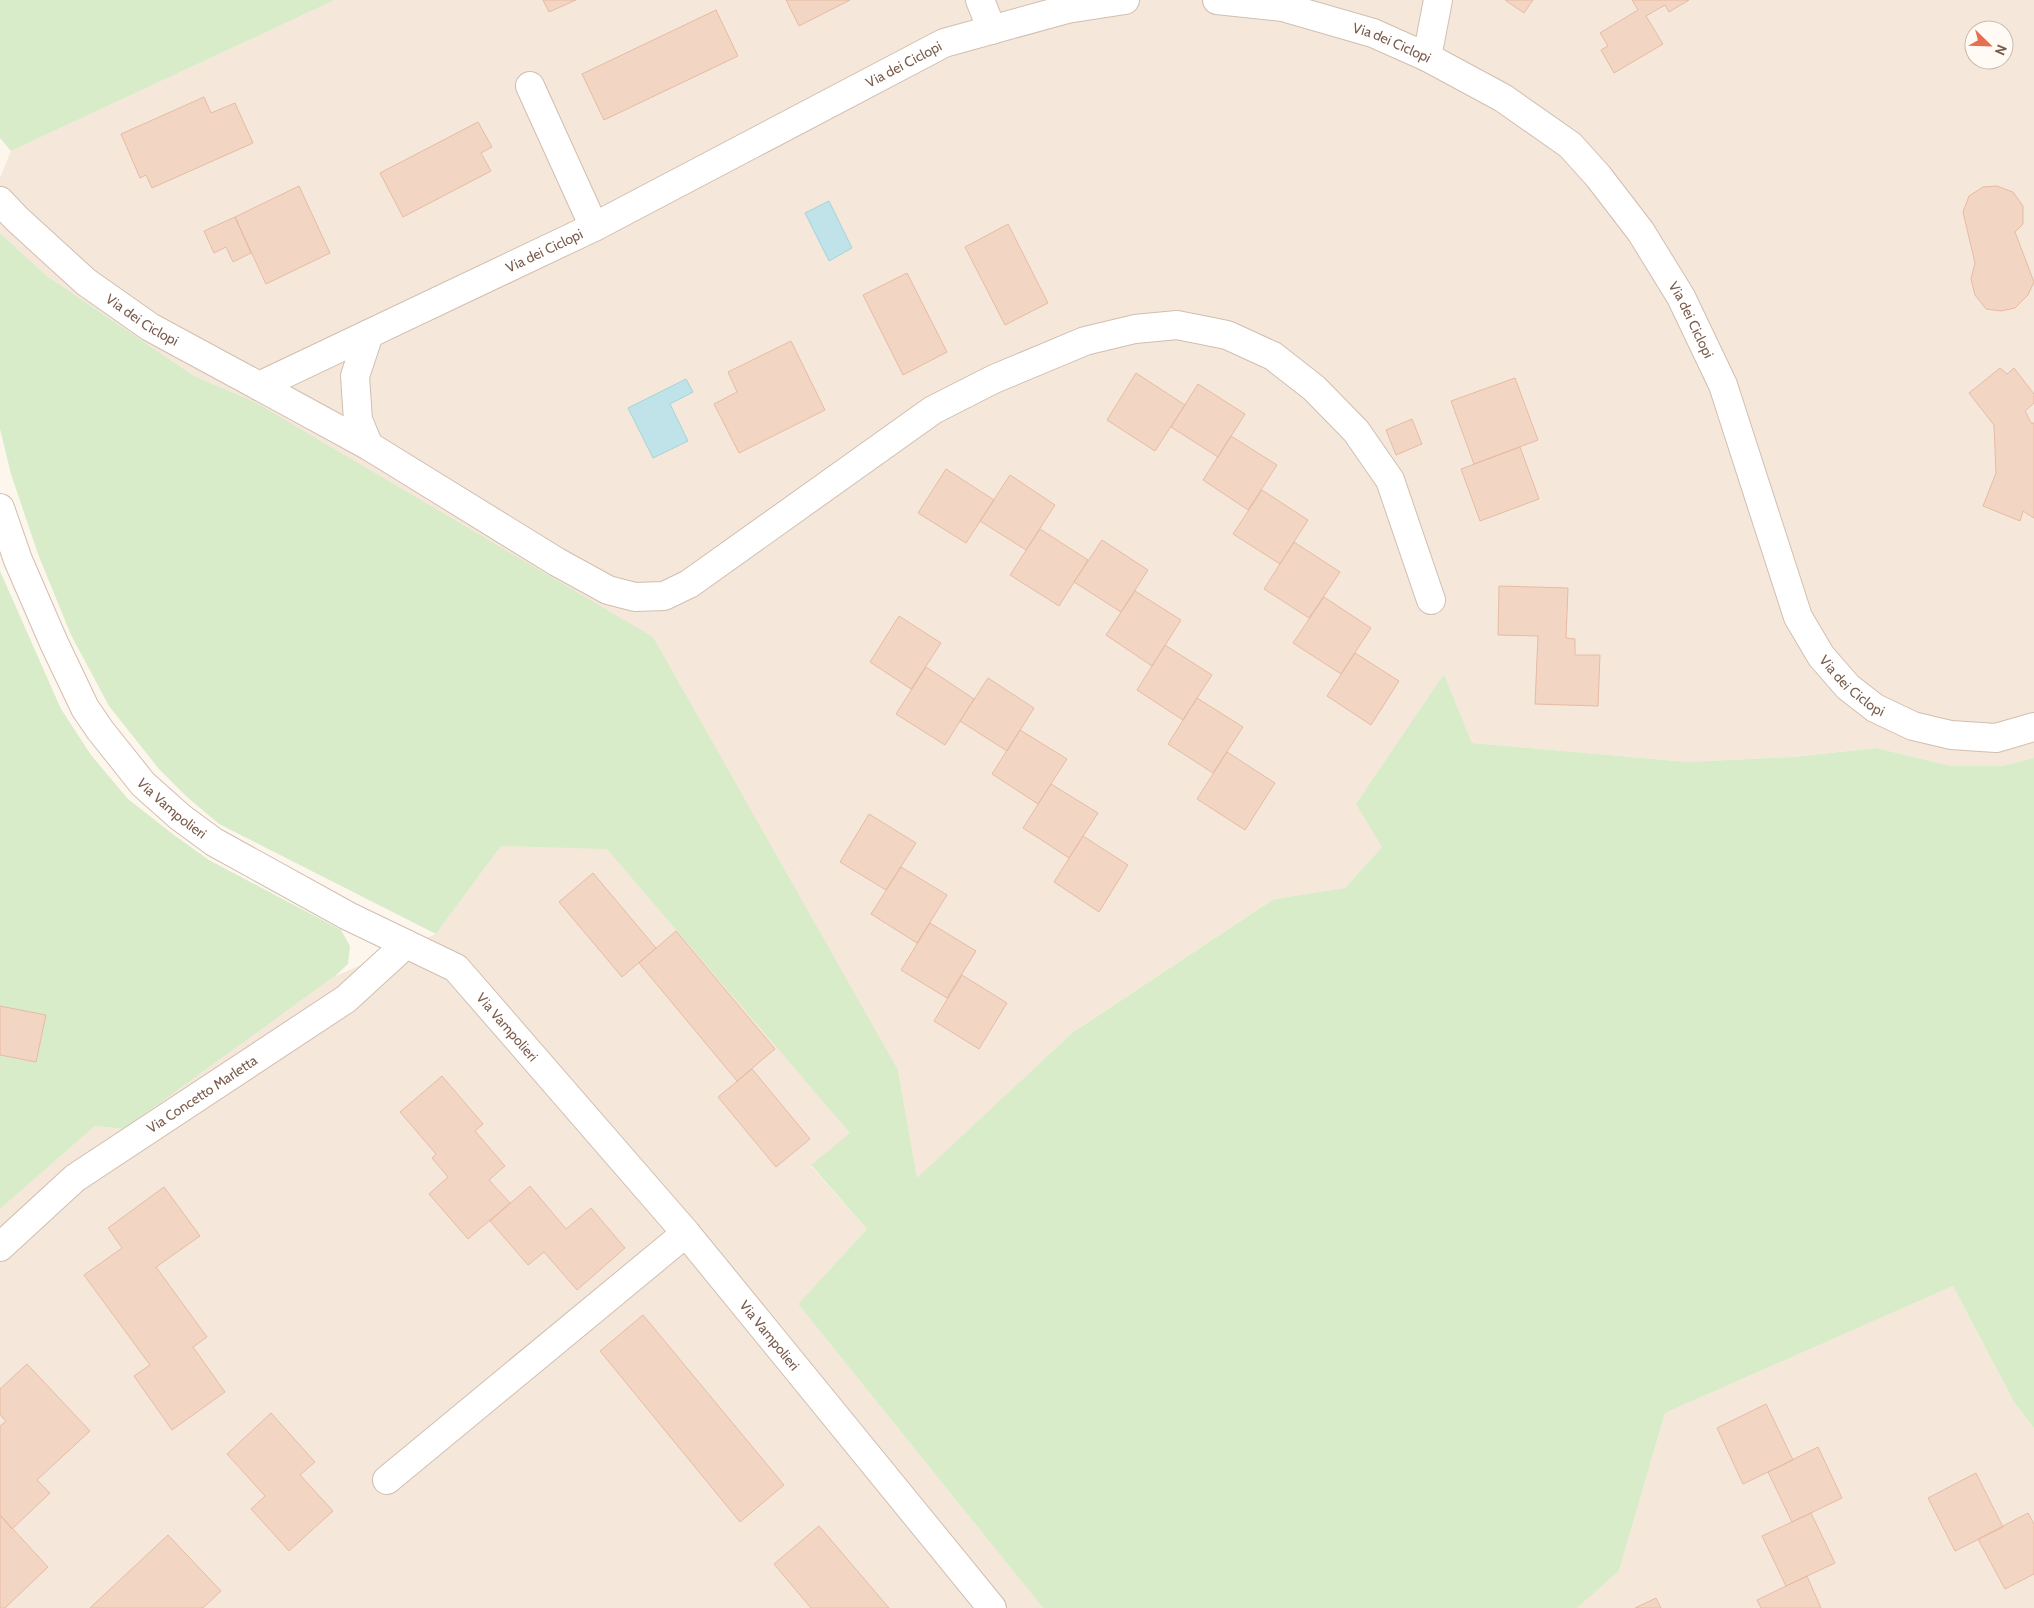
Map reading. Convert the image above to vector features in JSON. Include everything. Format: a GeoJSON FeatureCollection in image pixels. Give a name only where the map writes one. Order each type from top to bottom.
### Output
{"type":"FeatureCollection","features":[{"type":"Feature","properties":{"kind":"street"},"geometry":{"type":"LineString","coordinates":[[980,0],[992,30]]}},
{"type":"Feature","properties":{"kind":"street","name":"Via dei Ciclopi"},"geometry":{"type":"LineString","coordinates":[[0,201],[16,219],[86,282],[150,327],[259,386],[594,227],[944,43],[1067,9],[1125,0]]}},
{"type":"Feature","properties":{"kind":"street","name":"Via dei Ciclopi"},"geometry":{"type":"LineString","coordinates":[[1217,0],[1284,3],[1373,33],[1427,57],[1502,98],[1570,144],[1598,176],[1641,232],[1681,296],[1723,385],[1798,616],[1821,656],[1848,687],[1876,708],[1913,726],[1951,735],[1996,738],[2034,727]]}},
{"type":"Feature","properties":{"kind":"street"},"geometry":{"type":"LineString","coordinates":[[1427,57],[1438,0]]}},
{"type":"Feature","properties":{"kind":"street"},"geometry":{"type":"LineString","coordinates":[[530,86],[594,227]]}},
{"type":"Feature","properties":{"kind":"street"},"geometry":{"type":"LineString","coordinates":[[259,386],[369,446],[557,562],[608,590],[635,596],[664,596],[689,584],[933,410],[994,379],[1085,341],[1135,329],[1177,325],[1227,335],[1273,356],[1314,388],[1356,431],[1390,480],[1431,600]]}},
{"type":"Feature","properties":{"kind":"street"},"geometry":{"type":"LineString","coordinates":[[369,334],[355,376],[358,420],[369,446]]}},
{"type":"Feature","properties":{"kind":"street","name":"Via Vampolieri"},"geometry":{"type":"LineString","coordinates":[[0,508],[25,576],[85,708],[100,730],[144,784],[180,816],[214,842],[348,916],[456,968],[686,1234],[992,1608]]}},
{"type":"Feature","properties":{"kind":"street","name":"Via Concetto Marletta"},"geometry":{"type":"LineString","coordinates":[[0,1247],[75,1178],[346,999],[406,944]]}},
{"type":"Feature","properties":{"kind":"street"},"geometry":{"type":"LineString","coordinates":[[387,1480],[686,1234]]}},
{"type":"Feature","properties":{"kind":"shaded area"},"geometry":{"type":"Polygon","coordinates":[[[335,0],[2034,0],[2034,758],[2002,766],[1951,766],[1876,748],[1793,757],[1687,762],[1472,743],[1444,674],[1382,847],[1345,888],[1274,899],[1072,1033],[917,1179],[898,1070],[253,401],[194,376],[47,276],[0,233],[0,178],[11,151],[335,0]]]}},
{"type":"Feature","properties":{"kind":"shaded area"},"geometry":{"type":"Polygon","coordinates":[[[501,846],[607,848],[851,1133],[811,1166],[867,1229],[798,1304],[1043,1608],[0,1608],[0,1209],[95,1126],[124,1129],[335,976],[436,934],[501,846]]]}},
{"type":"Feature","properties":{"kind":"shaded area"},"geometry":{"type":"Polygon","coordinates":[[[1953,1286],[2014,1402],[2034,1428],[2034,1608],[1577,1608],[1619,1571],[1665,1413],[1953,1286]]]}},
{"type":"Feature","properties":{"kind":"green space"},"geometry":{"type":"Polygon","coordinates":[[[0,0],[335,0],[11,151],[0,138],[0,0]]]}},
{"type":"Feature","properties":{"kind":"green space"},"geometry":{"type":"Polygon","coordinates":[[[0,233],[47,276],[194,376],[253,401],[653,637],[898,1070],[917,1178],[1072,1033],[1274,899],[1345,888],[1382,847],[1356,804],[1444,674],[1472,743],[1687,762],[1793,757],[1876,748],[1951,766],[2002,766],[2034,758],[2034,1428],[2014,1402],[1953,1286],[1665,1413],[1619,1571],[1577,1608],[1043,1608],[798,1304],[867,1229],[811,1165],[850,1133],[607,849],[501,846],[436,934],[219,824],[187,797],[159,769],[109,706],[71,635],[38,554],[11,474],[0,429],[0,233]]]}},
{"type":"Feature","properties":{"kind":"green space"},"geometry":{"type":"Polygon","coordinates":[[[0,571],[61,709],[91,755],[128,799],[209,860],[341,930],[350,946],[348,964],[335,976],[124,1129],[95,1126],[0,1209],[0,571]]]}},
{"type":"Feature","properties":{"kind":"water"},"geometry":{"type":"Polygon","coordinates":[[[829,201],[852,248],[829,261],[805,213],[829,201]]]}},
{"type":"Feature","properties":{"kind":"water"},"geometry":{"type":"Polygon","coordinates":[[[686,379],[693,392],[670,404],[688,441],[653,458],[628,408],[686,379]]]}},
{"type":"Feature","properties":{"kind":"building"},"geometry":{"type":"Polygon","coordinates":[[[543,0],[576,0],[549,12],[543,0]]]}},
{"type":"Feature","properties":{"kind":"building"},"geometry":{"type":"Polygon","coordinates":[[[786,0],[850,0],[799,26],[786,0]]]}},
{"type":"Feature","properties":{"kind":"building"},"geometry":{"type":"Polygon","coordinates":[[[1505,0],[1533,0],[1524,13],[1505,0]]]}},
{"type":"Feature","properties":{"kind":"building"},"geometry":{"type":"Polygon","coordinates":[[[1632,0],[1689,0],[1669,12],[1665,5],[1646,16],[1663,44],[1614,73],[1601,50],[1608,46],[1600,33],[1638,10],[1632,0]]]}},
{"type":"Feature","properties":{"kind":"building"},"geometry":{"type":"Polygon","coordinates":[[[716,10],[738,56],[604,120],[582,74],[716,10]]]}},
{"type":"Feature","properties":{"kind":"building"},"geometry":{"type":"Polygon","coordinates":[[[204,97],[211,113],[235,103],[253,143],[152,188],[146,175],[140,178],[121,134],[204,97]]]}},
{"type":"Feature","properties":{"kind":"building"},"geometry":{"type":"Polygon","coordinates":[[[478,122],[492,147],[481,153],[491,171],[403,217],[380,173],[478,122]]]}},
{"type":"Feature","properties":{"kind":"building"},"geometry":{"type":"Polygon","coordinates":[[[299,186],[330,253],[266,284],[235,217],[299,186]]]}},
{"type":"Feature","properties":{"kind":"building"},"geometry":{"type":"Polygon","coordinates":[[[1997,186],[2013,192],[2023,206],[2023,224],[2015,232],[2034,282],[2028,295],[2015,308],[2001,311],[1986,309],[1975,295],[1971,279],[1975,263],[1963,212],[1969,196],[1983,187],[1997,186]]]}},
{"type":"Feature","properties":{"kind":"building"},"geometry":{"type":"Polygon","coordinates":[[[235,217],[251,253],[233,262],[226,247],[214,253],[204,231],[235,217]]]}},
{"type":"Feature","properties":{"kind":"building"},"geometry":{"type":"Polygon","coordinates":[[[1008,224],[1048,303],[1005,325],[965,247],[1008,224]]]}},
{"type":"Feature","properties":{"kind":"building"},"geometry":{"type":"Polygon","coordinates":[[[907,273],[947,352],[903,375],[863,295],[907,273]]]}},
{"type":"Feature","properties":{"kind":"building"},"geometry":{"type":"Polygon","coordinates":[[[791,341],[825,410],[739,453],[714,404],[737,392],[728,372],[791,341]]]}},
{"type":"Feature","properties":{"kind":"building"},"geometry":{"type":"Polygon","coordinates":[[[2000,368],[2007,374],[2014,368],[2034,394],[2034,403],[2025,411],[2031,423],[2034,423],[2034,518],[2023,511],[2020,521],[1983,506],[1996,473],[1994,425],[1969,393],[2000,368]]]}},
{"type":"Feature","properties":{"kind":"building"},"geometry":{"type":"Polygon","coordinates":[[[1136,373],[1185,405],[1155,451],[1107,420],[1136,373]]]}},
{"type":"Feature","properties":{"kind":"building"},"geometry":{"type":"Polygon","coordinates":[[[1515,378],[1538,440],[1474,464],[1451,401],[1515,378]]]}},
{"type":"Feature","properties":{"kind":"building"},"geometry":{"type":"Polygon","coordinates":[[[1198,384],[1245,414],[1218,457],[1171,427],[1198,384]]]}},
{"type":"Feature","properties":{"kind":"building"},"geometry":{"type":"Polygon","coordinates":[[[1412,419],[1422,444],[1396,455],[1386,430],[1412,419]]]}},
{"type":"Feature","properties":{"kind":"building"},"geometry":{"type":"Polygon","coordinates":[[[1231,436],[1277,465],[1248,510],[1203,480],[1231,436]]]}},
{"type":"Feature","properties":{"kind":"building"},"geometry":{"type":"Polygon","coordinates":[[[1520,447],[1539,499],[1480,521],[1461,469],[1520,447]]]}},
{"type":"Feature","properties":{"kind":"building"},"geometry":{"type":"Polygon","coordinates":[[[946,469],[994,500],[966,543],[918,513],[946,469]]]}},
{"type":"Feature","properties":{"kind":"building"},"geometry":{"type":"Polygon","coordinates":[[[1010,475],[1055,505],[1026,550],[980,521],[1010,475]]]}},
{"type":"Feature","properties":{"kind":"building"},"geometry":{"type":"Polygon","coordinates":[[[1262,490],[1308,520],[1280,564],[1233,534],[1262,490]]]}},
{"type":"Feature","properties":{"kind":"building"},"geometry":{"type":"Polygon","coordinates":[[[1040,529],[1088,560],[1059,606],[1010,575],[1040,529]]]}},
{"type":"Feature","properties":{"kind":"building"},"geometry":{"type":"Polygon","coordinates":[[[1102,540],[1148,570],[1121,612],[1074,582],[1102,540]]]}},
{"type":"Feature","properties":{"kind":"building"},"geometry":{"type":"Polygon","coordinates":[[[1294,542],[1340,572],[1309,618],[1264,589],[1294,542]]]}},
{"type":"Feature","properties":{"kind":"building"},"geometry":{"type":"Polygon","coordinates":[[[1499,586],[1568,588],[1566,638],[1575,639],[1575,655],[1600,655],[1598,706],[1535,704],[1538,636],[1498,635],[1499,586]]]}},
{"type":"Feature","properties":{"kind":"building"},"geometry":{"type":"Polygon","coordinates":[[[1135,591],[1181,620],[1152,666],[1106,635],[1135,591]]]}},
{"type":"Feature","properties":{"kind":"building"},"geometry":{"type":"Polygon","coordinates":[[[1324,597],[1371,628],[1341,674],[1293,643],[1324,597]]]}},
{"type":"Feature","properties":{"kind":"building"},"geometry":{"type":"Polygon","coordinates":[[[899,616],[941,643],[911,689],[870,662],[899,616]]]}},
{"type":"Feature","properties":{"kind":"building"},"geometry":{"type":"Polygon","coordinates":[[[1165,645],[1212,675],[1183,720],[1137,690],[1165,645]]]}},
{"type":"Feature","properties":{"kind":"building"},"geometry":{"type":"Polygon","coordinates":[[[1355,653],[1399,681],[1371,725],[1327,696],[1355,653]]]}},
{"type":"Feature","properties":{"kind":"building"},"geometry":{"type":"Polygon","coordinates":[[[926,667],[974,699],[945,745],[896,714],[926,667]]]}},
{"type":"Feature","properties":{"kind":"building"},"geometry":{"type":"Polygon","coordinates":[[[988,678],[1034,708],[1007,751],[960,721],[988,678]]]}},
{"type":"Feature","properties":{"kind":"building"},"geometry":{"type":"Polygon","coordinates":[[[1197,698],[1243,727],[1213,773],[1168,744],[1197,698]]]}},
{"type":"Feature","properties":{"kind":"building"},"geometry":{"type":"Polygon","coordinates":[[[1020,730],[1067,759],[1038,804],[992,774],[1020,730]]]}},
{"type":"Feature","properties":{"kind":"building"},"geometry":{"type":"Polygon","coordinates":[[[1227,752],[1275,783],[1245,830],[1197,799],[1227,752]]]}},
{"type":"Feature","properties":{"kind":"building"},"geometry":{"type":"Polygon","coordinates":[[[1051,784],[1098,813],[1069,858],[1023,828],[1051,784]]]}},
{"type":"Feature","properties":{"kind":"building"},"geometry":{"type":"Polygon","coordinates":[[[869,814],[916,843],[886,890],[840,862],[869,814]]]}},
{"type":"Feature","properties":{"kind":"building"},"geometry":{"type":"Polygon","coordinates":[[[1083,836],[1128,865],[1099,912],[1054,882],[1083,836]]]}},
{"type":"Feature","properties":{"kind":"building"},"geometry":{"type":"Polygon","coordinates":[[[901,867],[947,895],[917,943],[871,914],[901,867]]]}},
{"type":"Feature","properties":{"kind":"building"},"geometry":{"type":"Polygon","coordinates":[[[593,873],[656,948],[622,977],[559,902],[593,873]]]}},
{"type":"Feature","properties":{"kind":"building"},"geometry":{"type":"Polygon","coordinates":[[[930,923],[976,951],[947,998],[901,970],[930,923]]]}},
{"type":"Feature","properties":{"kind":"building"},"geometry":{"type":"Polygon","coordinates":[[[676,931],[775,1049],[737,1081],[639,963],[676,931]]]}},
{"type":"Feature","properties":{"kind":"building"},"geometry":{"type":"Polygon","coordinates":[[[962,975],[1007,1003],[979,1049],[934,1021],[962,975]]]}},
{"type":"Feature","properties":{"kind":"building"},"geometry":{"type":"Polygon","coordinates":[[[0,1006],[46,1015],[36,1062],[0,1055],[0,1006]]]}},
{"type":"Feature","properties":{"kind":"building"},"geometry":{"type":"Polygon","coordinates":[[[752,1069],[810,1139],[776,1167],[718,1097],[752,1069]]]}},
{"type":"Feature","properties":{"kind":"building"},"geometry":{"type":"Polygon","coordinates":[[[442,1076],[483,1124],[475,1131],[505,1166],[489,1180],[510,1203],[468,1239],[429,1194],[448,1177],[432,1158],[436,1154],[400,1112],[442,1076]]]}},
{"type":"Feature","properties":{"kind":"building"},"geometry":{"type":"Polygon","coordinates":[[[530,1186],[566,1229],[591,1208],[625,1248],[577,1290],[544,1252],[528,1265],[490,1221],[530,1186]]]}},
{"type":"Feature","properties":{"kind":"building"},"geometry":{"type":"Polygon","coordinates":[[[164,1187],[200,1236],[156,1267],[207,1337],[193,1347],[225,1392],[172,1430],[134,1376],[150,1365],[84,1275],[122,1248],[108,1228],[164,1187]]]}},
{"type":"Feature","properties":{"kind":"building"},"geometry":{"type":"Polygon","coordinates":[[[643,1315],[784,1485],[740,1522],[600,1351],[643,1315]]]}},
{"type":"Feature","properties":{"kind":"building"},"geometry":{"type":"Polygon","coordinates":[[[27,1364],[90,1431],[37,1480],[50,1493],[12,1529],[0,1515],[0,1426],[6,1421],[0,1415],[0,1389],[27,1364]]]}},
{"type":"Feature","properties":{"kind":"building"},"geometry":{"type":"Polygon","coordinates":[[[1766,1404],[1793,1460],[1743,1484],[1717,1428],[1766,1404]]]}},
{"type":"Feature","properties":{"kind":"building"},"geometry":{"type":"Polygon","coordinates":[[[271,1413],[315,1462],[300,1475],[333,1511],[289,1551],[251,1509],[265,1496],[227,1454],[271,1413]]]}},
{"type":"Feature","properties":{"kind":"building"},"geometry":{"type":"Polygon","coordinates":[[[1818,1447],[1842,1498],[1792,1522],[1768,1472],[1818,1447]]]}},
{"type":"Feature","properties":{"kind":"building"},"geometry":{"type":"Polygon","coordinates":[[[1976,1473],[2003,1527],[1955,1551],[1928,1498],[1976,1473]]]}},
{"type":"Feature","properties":{"kind":"building"},"geometry":{"type":"Polygon","coordinates":[[[1811,1513],[1835,1563],[1786,1586],[1762,1536],[1811,1513]]]}},
{"type":"Feature","properties":{"kind":"building"},"geometry":{"type":"Polygon","coordinates":[[[2028,1513],[2034,1524],[2034,1574],[2005,1589],[1978,1539],[2028,1513]]]}},
{"type":"Feature","properties":{"kind":"building"},"geometry":{"type":"Polygon","coordinates":[[[0,1515],[48,1567],[5,1608],[0,1608],[0,1515]]]}},
{"type":"Feature","properties":{"kind":"building"},"geometry":{"type":"Polygon","coordinates":[[[819,1526],[889,1608],[811,1608],[774,1564],[819,1526]]]}},
{"type":"Feature","properties":{"kind":"building"},"geometry":{"type":"Polygon","coordinates":[[[168,1535],[221,1591],[203,1608],[90,1608],[168,1535]]]}},
{"type":"Feature","properties":{"kind":"building"},"geometry":{"type":"Polygon","coordinates":[[[1807,1576],[1821,1608],[1761,1608],[1757,1600],[1807,1576]]]}},
{"type":"Feature","properties":{"kind":"building"},"geometry":{"type":"Polygon","coordinates":[[[1656,1598],[1661,1608],[1635,1608],[1656,1598]]]}}]}
